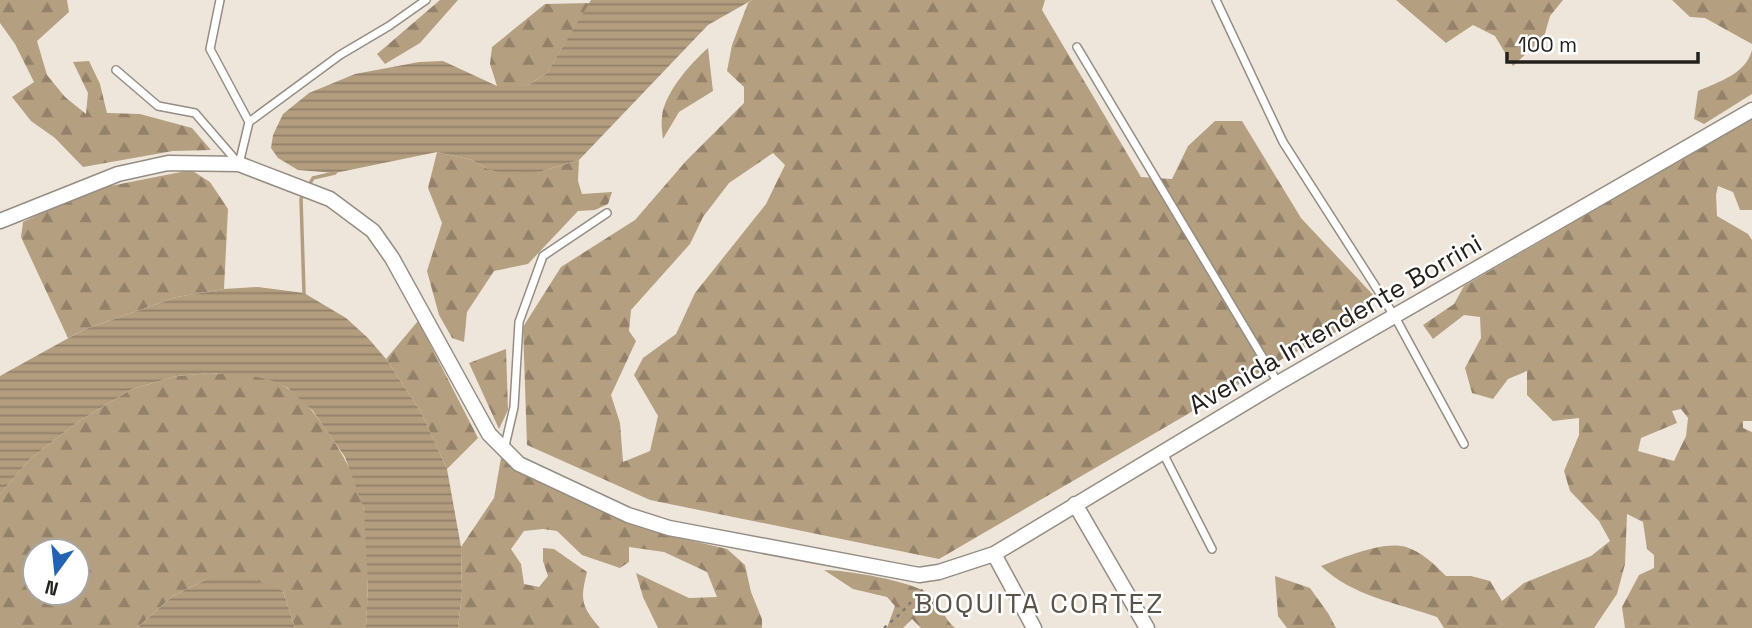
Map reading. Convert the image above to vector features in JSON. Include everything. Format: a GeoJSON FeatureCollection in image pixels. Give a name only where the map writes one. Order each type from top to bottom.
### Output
{"type":"FeatureCollection","features":[{"type":"Feature","properties":{"kind":"street","name":"Avenida Intendente Borrini"},"geometry":{"type":"LineString","coordinates":[[0,221],[118,173],[168,163],[239,164],[293,183],[330,199],[373,231],[392,258],[489,434],[519,464],[628,515],[669,528],[919,575],[939,572],[993,554],[1278,383],[1752,110]]}},
{"type":"Feature","properties":{"kind":"street"},"geometry":{"type":"LineString","coordinates":[[1075,505],[1147,628]]}},
{"type":"Feature","properties":{"kind":"street"},"geometry":{"type":"LineString","coordinates":[[993,554],[1034,628]]}},
{"type":"Feature","properties":{"kind":"lane"},"geometry":{"type":"LineString","coordinates":[[220,0],[210,49],[249,122]]}},
{"type":"Feature","properties":{"kind":"lane"},"geometry":{"type":"LineString","coordinates":[[239,164],[249,122],[340,55],[426,0]]}},
{"type":"Feature","properties":{"kind":"lane"},"geometry":{"type":"LineString","coordinates":[[1216,0],[1283,142],[1395,317],[1464,444]]}},
{"type":"Feature","properties":{"kind":"lane"},"geometry":{"type":"LineString","coordinates":[[1077,47],[1278,383]]}},
{"type":"Feature","properties":{"kind":"lane"},"geometry":{"type":"LineString","coordinates":[[116,70],[159,106],[195,113],[239,164]]}},
{"type":"Feature","properties":{"kind":"lane"},"geometry":{"type":"LineString","coordinates":[[504,451],[514,407],[519,322],[543,256],[607,213]]}},
{"type":"Feature","properties":{"kind":"lane"},"geometry":{"type":"LineString","coordinates":[[1163,452],[1212,549]]}},
{"type":"Feature","properties":{"kind":"path"},"geometry":{"type":"LineString","coordinates":[[884,628],[939,572]]}},
{"type":"Feature","properties":{"kind":"green space"},"geometry":{"type":"Polygon","coordinates":[[[0,0],[67,0],[69,12],[37,41],[47,75],[65,97],[86,114],[88,93],[73,62],[89,61],[100,84],[107,113],[140,114],[192,128],[211,150],[173,151],[83,167],[55,138],[31,121],[12,97],[34,82],[15,44],[0,23],[0,0]]]}},
{"type":"Feature","properties":{"kind":"green space"},"geometry":{"type":"Polygon","coordinates":[[[440,0],[458,0],[420,43],[385,64],[377,54],[440,0]]]}},
{"type":"Feature","properties":{"kind":"green space"},"geometry":{"type":"Polygon","coordinates":[[[752,0],[1045,0],[1042,10],[1141,177],[1172,179],[1188,146],[1215,121],[1242,121],[1301,218],[1375,297],[1364,318],[1284,358],[939,559],[650,500],[527,445],[523,327],[561,267],[635,220],[686,161],[744,103],[744,87],[727,71],[732,45],[748,3],[752,0]],[[773,153],[729,183],[703,217],[690,244],[631,310],[629,331],[636,341],[611,395],[620,423],[623,462],[650,451],[658,416],[634,375],[643,358],[676,334],[695,293],[766,204],[785,165],[773,153]]]}},
{"type":"Feature","properties":{"kind":"green space"},"geometry":{"type":"Polygon","coordinates":[[[1396,0],[1563,0],[1550,16],[1544,37],[1513,66],[1495,36],[1473,25],[1446,43],[1396,0]]]}},
{"type":"Feature","properties":{"kind":"green space"},"geometry":{"type":"Polygon","coordinates":[[[1672,0],[1752,0],[1752,44],[1705,18],[1690,17],[1672,0]]]}},
{"type":"Feature","properties":{"kind":"green space"},"geometry":{"type":"Polygon","coordinates":[[[590,3],[547,73],[527,86],[497,86],[490,64],[492,47],[545,4],[590,3]]]}},
{"type":"Feature","properties":{"kind":"green space"},"geometry":{"type":"Polygon","coordinates":[[[708,48],[713,91],[679,112],[663,139],[662,117],[668,98],[687,70],[708,48]]]}},
{"type":"Feature","properties":{"kind":"green space"},"geometry":{"type":"Polygon","coordinates":[[[1752,50],[1752,94],[1704,124],[1694,119],[1698,91],[1738,71],[1752,50]]]}},
{"type":"Feature","properties":{"kind":"green space"},"geometry":{"type":"Polygon","coordinates":[[[1752,118],[1752,210],[1740,210],[1733,192],[1718,186],[1716,195],[1717,216],[1748,234],[1752,240],[1752,421],[1743,421],[1743,428],[1752,432],[1752,628],[1625,628],[1622,607],[1639,575],[1654,568],[1654,555],[1647,549],[1643,522],[1627,514],[1625,564],[1617,594],[1594,628],[1444,628],[1437,617],[1361,592],[1321,566],[1375,548],[1397,545],[1423,555],[1446,576],[1471,576],[1490,581],[1502,601],[1524,583],[1591,556],[1610,541],[1599,521],[1570,491],[1564,471],[1579,435],[1579,418],[1553,421],[1527,395],[1527,371],[1508,379],[1493,399],[1472,393],[1465,368],[1481,338],[1480,317],[1464,315],[1433,339],[1423,325],[1454,304],[1464,286],[1752,118]],[[1681,409],[1672,411],[1677,423],[1641,438],[1638,451],[1674,461],[1686,436],[1688,418],[1681,409]]]}},
{"type":"Feature","properties":{"kind":"green space"},"geometry":{"type":"Polygon","coordinates":[[[437,152],[472,160],[488,169],[542,171],[579,160],[578,181],[582,194],[612,192],[608,204],[595,210],[578,211],[528,264],[494,271],[467,312],[464,342],[452,338],[439,315],[427,271],[442,223],[428,188],[437,152]]]}},
{"type":"Feature","properties":{"kind":"green space"},"geometry":{"type":"Polygon","coordinates":[[[191,170],[210,182],[228,209],[224,289],[177,297],[83,330],[68,338],[21,237],[23,222],[90,190],[191,170]]]}},
{"type":"Feature","properties":{"kind":"green space"},"geometry":{"type":"Polygon","coordinates":[[[418,321],[478,438],[447,469],[421,412],[386,359],[418,321]]]}},
{"type":"Feature","properties":{"kind":"green space"},"geometry":{"type":"Polygon","coordinates":[[[506,349],[508,410],[499,429],[469,363],[506,349]]]}},
{"type":"Feature","properties":{"kind":"green space"},"geometry":{"type":"Polygon","coordinates":[[[210,373],[251,375],[282,385],[309,407],[349,467],[364,510],[368,553],[366,628],[295,628],[283,591],[207,579],[173,596],[137,628],[0,628],[0,494],[30,459],[79,421],[132,389],[177,376],[210,373]]]}},
{"type":"Feature","properties":{"kind":"green space"},"geometry":{"type":"Polygon","coordinates":[[[501,458],[668,535],[727,549],[745,565],[751,592],[762,619],[762,628],[658,628],[643,597],[636,573],[689,598],[717,597],[707,572],[664,552],[629,547],[629,562],[620,568],[582,555],[557,531],[543,529],[524,531],[511,549],[521,564],[524,584],[539,587],[548,576],[543,561],[543,548],[554,549],[587,572],[583,589],[584,602],[600,628],[458,628],[462,594],[461,547],[494,498],[501,458]]]}},
{"type":"Feature","properties":{"kind":"green space"},"geometry":{"type":"Polygon","coordinates":[[[824,570],[878,577],[921,589],[933,597],[955,628],[921,628],[912,619],[903,628],[887,628],[895,606],[887,597],[853,589],[824,570]]]}},
{"type":"Feature","properties":{"kind":"green space"},"geometry":{"type":"Polygon","coordinates":[[[1275,576],[1310,588],[1336,628],[1287,628],[1278,616],[1275,576]]]}},
{"type":"Feature","properties":{"kind":"shaded area"},"geometry":{"type":"Polygon","coordinates":[[[591,0],[752,0],[708,25],[579,160],[542,171],[512,176],[488,169],[472,160],[437,152],[335,173],[298,170],[278,158],[271,148],[273,135],[283,114],[309,93],[355,74],[419,62],[443,61],[497,86],[527,86],[547,73],[591,0]]]}},
{"type":"Feature","properties":{"kind":"shaded area"},"geometry":{"type":"Polygon","coordinates":[[[258,287],[304,293],[346,318],[386,359],[421,412],[447,469],[461,547],[462,594],[458,628],[366,628],[368,584],[364,509],[345,457],[313,411],[288,388],[273,381],[210,373],[177,376],[132,389],[79,421],[30,459],[0,494],[0,376],[83,330],[177,297],[224,289],[258,287]]]}},
{"type":"Feature","properties":{"kind":"shaded area"},"geometry":{"type":"Polygon","coordinates":[[[243,575],[283,591],[295,628],[137,628],[173,596],[207,579],[243,575]]]}},
{"type":"Feature","properties":{"kind":"waterway"},"geometry":{"type":"LineString","coordinates":[[308,187],[313,178],[335,173]]}},
{"type":"Feature","properties":{"kind":"waterway"},"geometry":{"type":"LineString","coordinates":[[304,193],[301,199],[304,293]]}},
{"type":"Feature","properties":{"kind":"district","name":"BOQUITA CORTEZ"},"geometry":{"type":"Point","coordinates":[1039,603]}}]}
